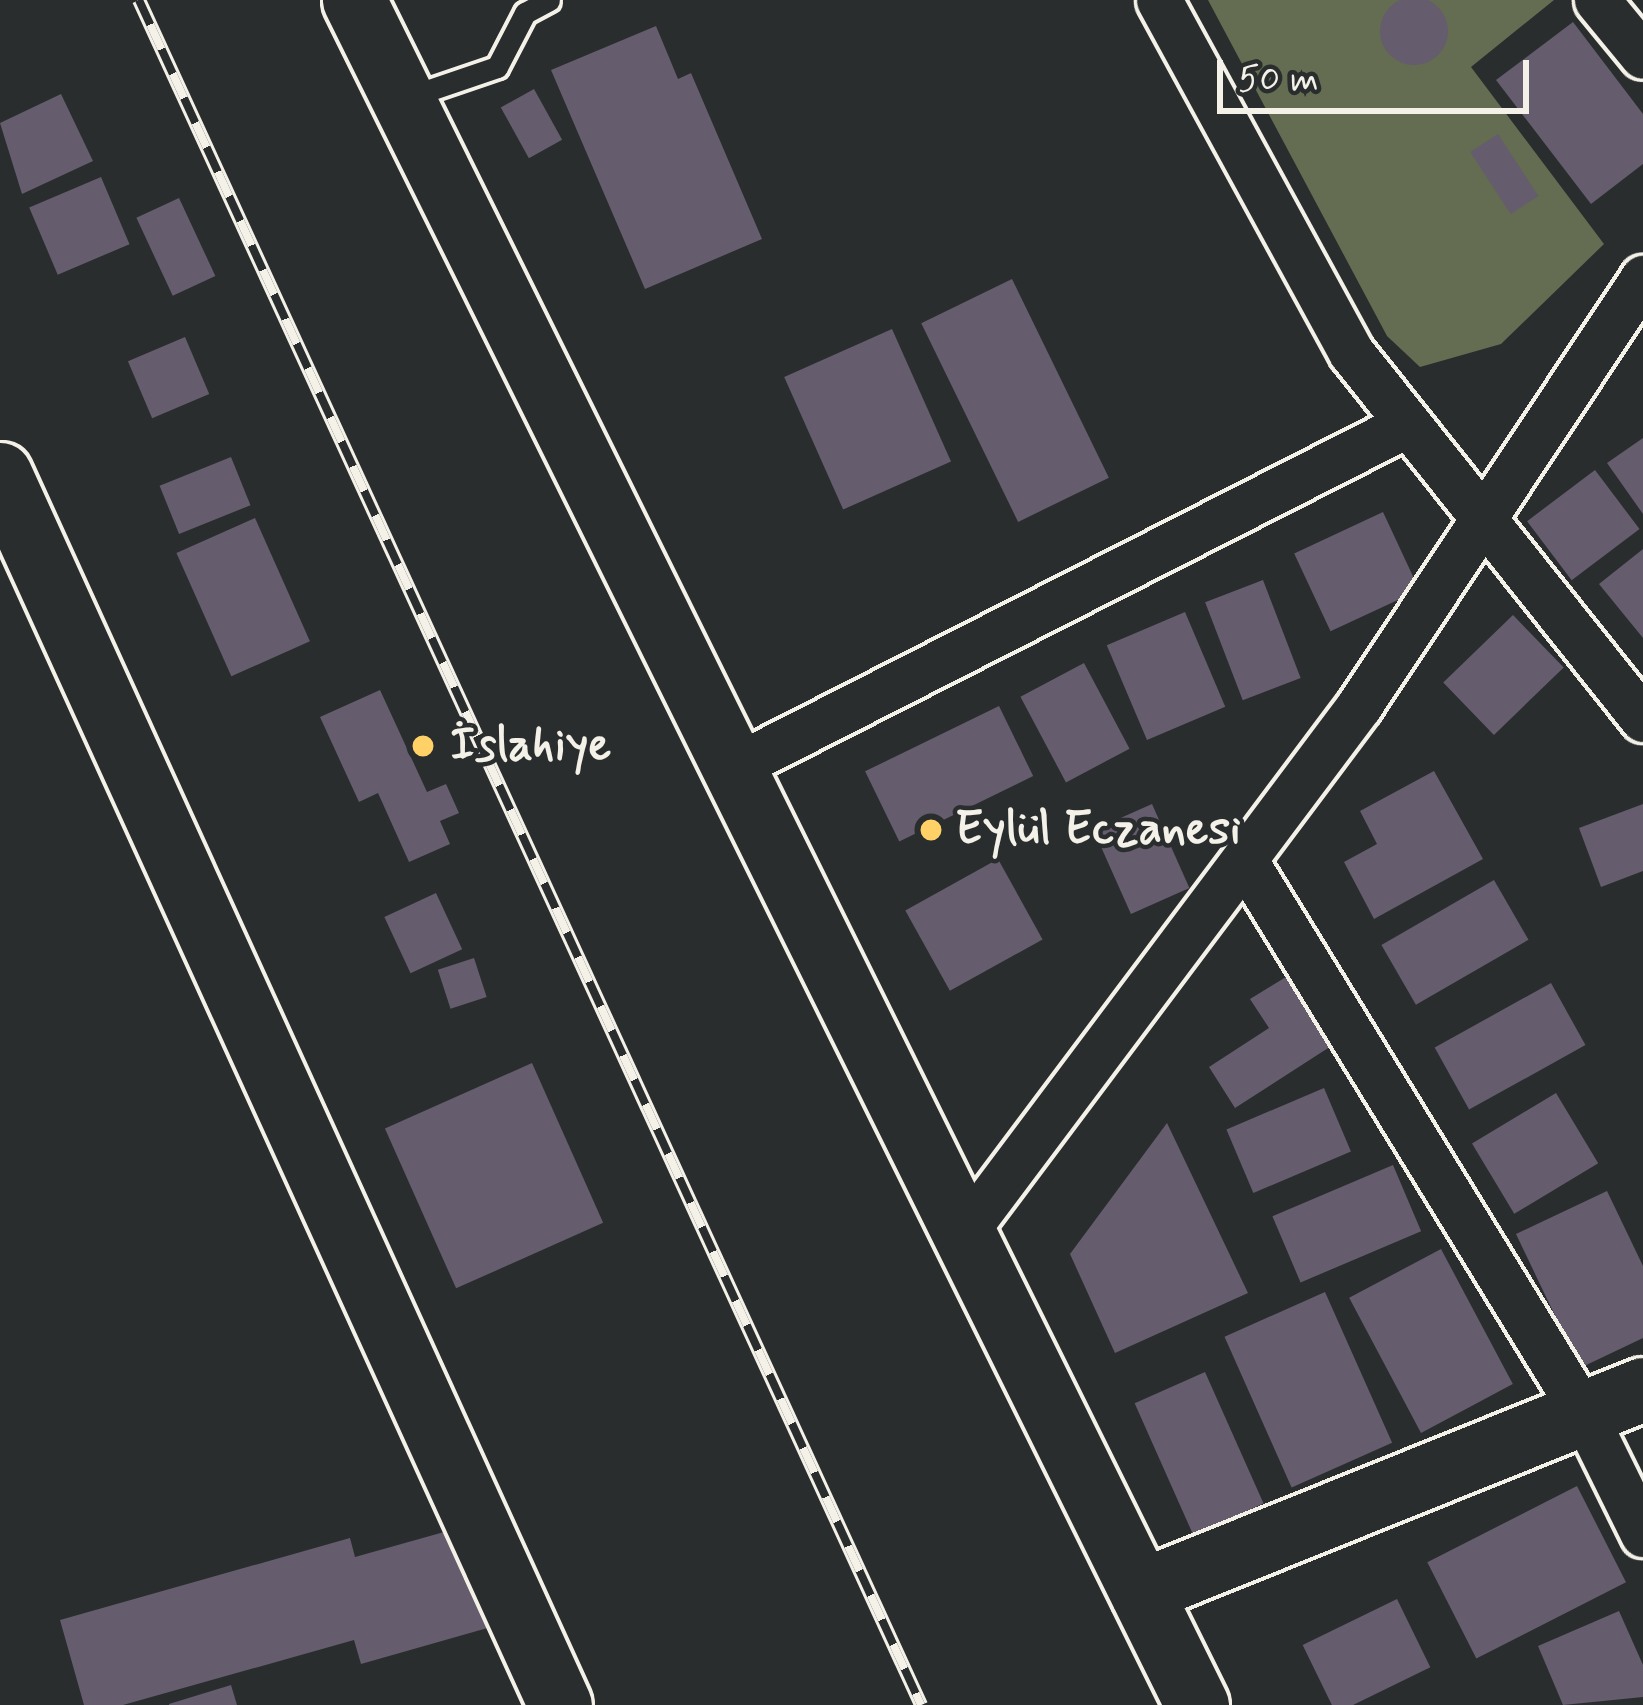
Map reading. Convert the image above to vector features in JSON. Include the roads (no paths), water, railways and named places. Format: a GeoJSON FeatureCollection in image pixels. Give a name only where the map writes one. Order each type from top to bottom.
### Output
{"type":"FeatureCollection","features":[{"type":"Feature","properties":{"kind":"street"},"geometry":{"type":"LineString","coordinates":[[354,0],[967,1228],[1197,1705]]}},
{"type":"Feature","properties":{"kind":"street"},"geometry":{"type":"LineString","coordinates":[[1160,0],[1402,427],[1486,521],[1643,719]]}},
{"type":"Feature","properties":{"kind":"street"},"geometry":{"type":"LineString","coordinates":[[1597,0],[1643,56]]}},
{"type":"Feature","properties":{"kind":"street"},"geometry":{"type":"LineString","coordinates":[[967,1228],[1247,864],[1486,521],[1643,278]]}},
{"type":"Feature","properties":{"kind":"street"},"geometry":{"type":"LineString","coordinates":[[736,766],[1402,427]]}},
{"type":"Feature","properties":{"kind":"street"},"geometry":{"type":"LineString","coordinates":[[0,474],[560,1705]]}},
{"type":"Feature","properties":{"kind":"street"},"geometry":{"type":"LineString","coordinates":[[1247,864],[1584,1414],[1643,1534]]}},
{"type":"Feature","properties":{"kind":"street"},"geometry":{"type":"LineString","coordinates":[[1141,1591],[1643,1388]]}},
{"type":"Feature","properties":{"kind":"lane"},"geometry":{"type":"LineString","coordinates":[[403,99],[497,67],[525,13],[549,0]]}},
{"type":"Feature","properties":{"kind":"railway"},"geometry":{"type":"LineString","coordinates":[[139,0],[921,1705]]}},
{"type":"Feature","properties":{"kind":"place","name":"İslahiye"},"geometry":{"type":"Point","coordinates":[423,746]}},
{"type":"Feature","properties":{"kind":"place","name":"Eylül Eczanesi"},"geometry":{"type":"Point","coordinates":[931,830]}}]}
